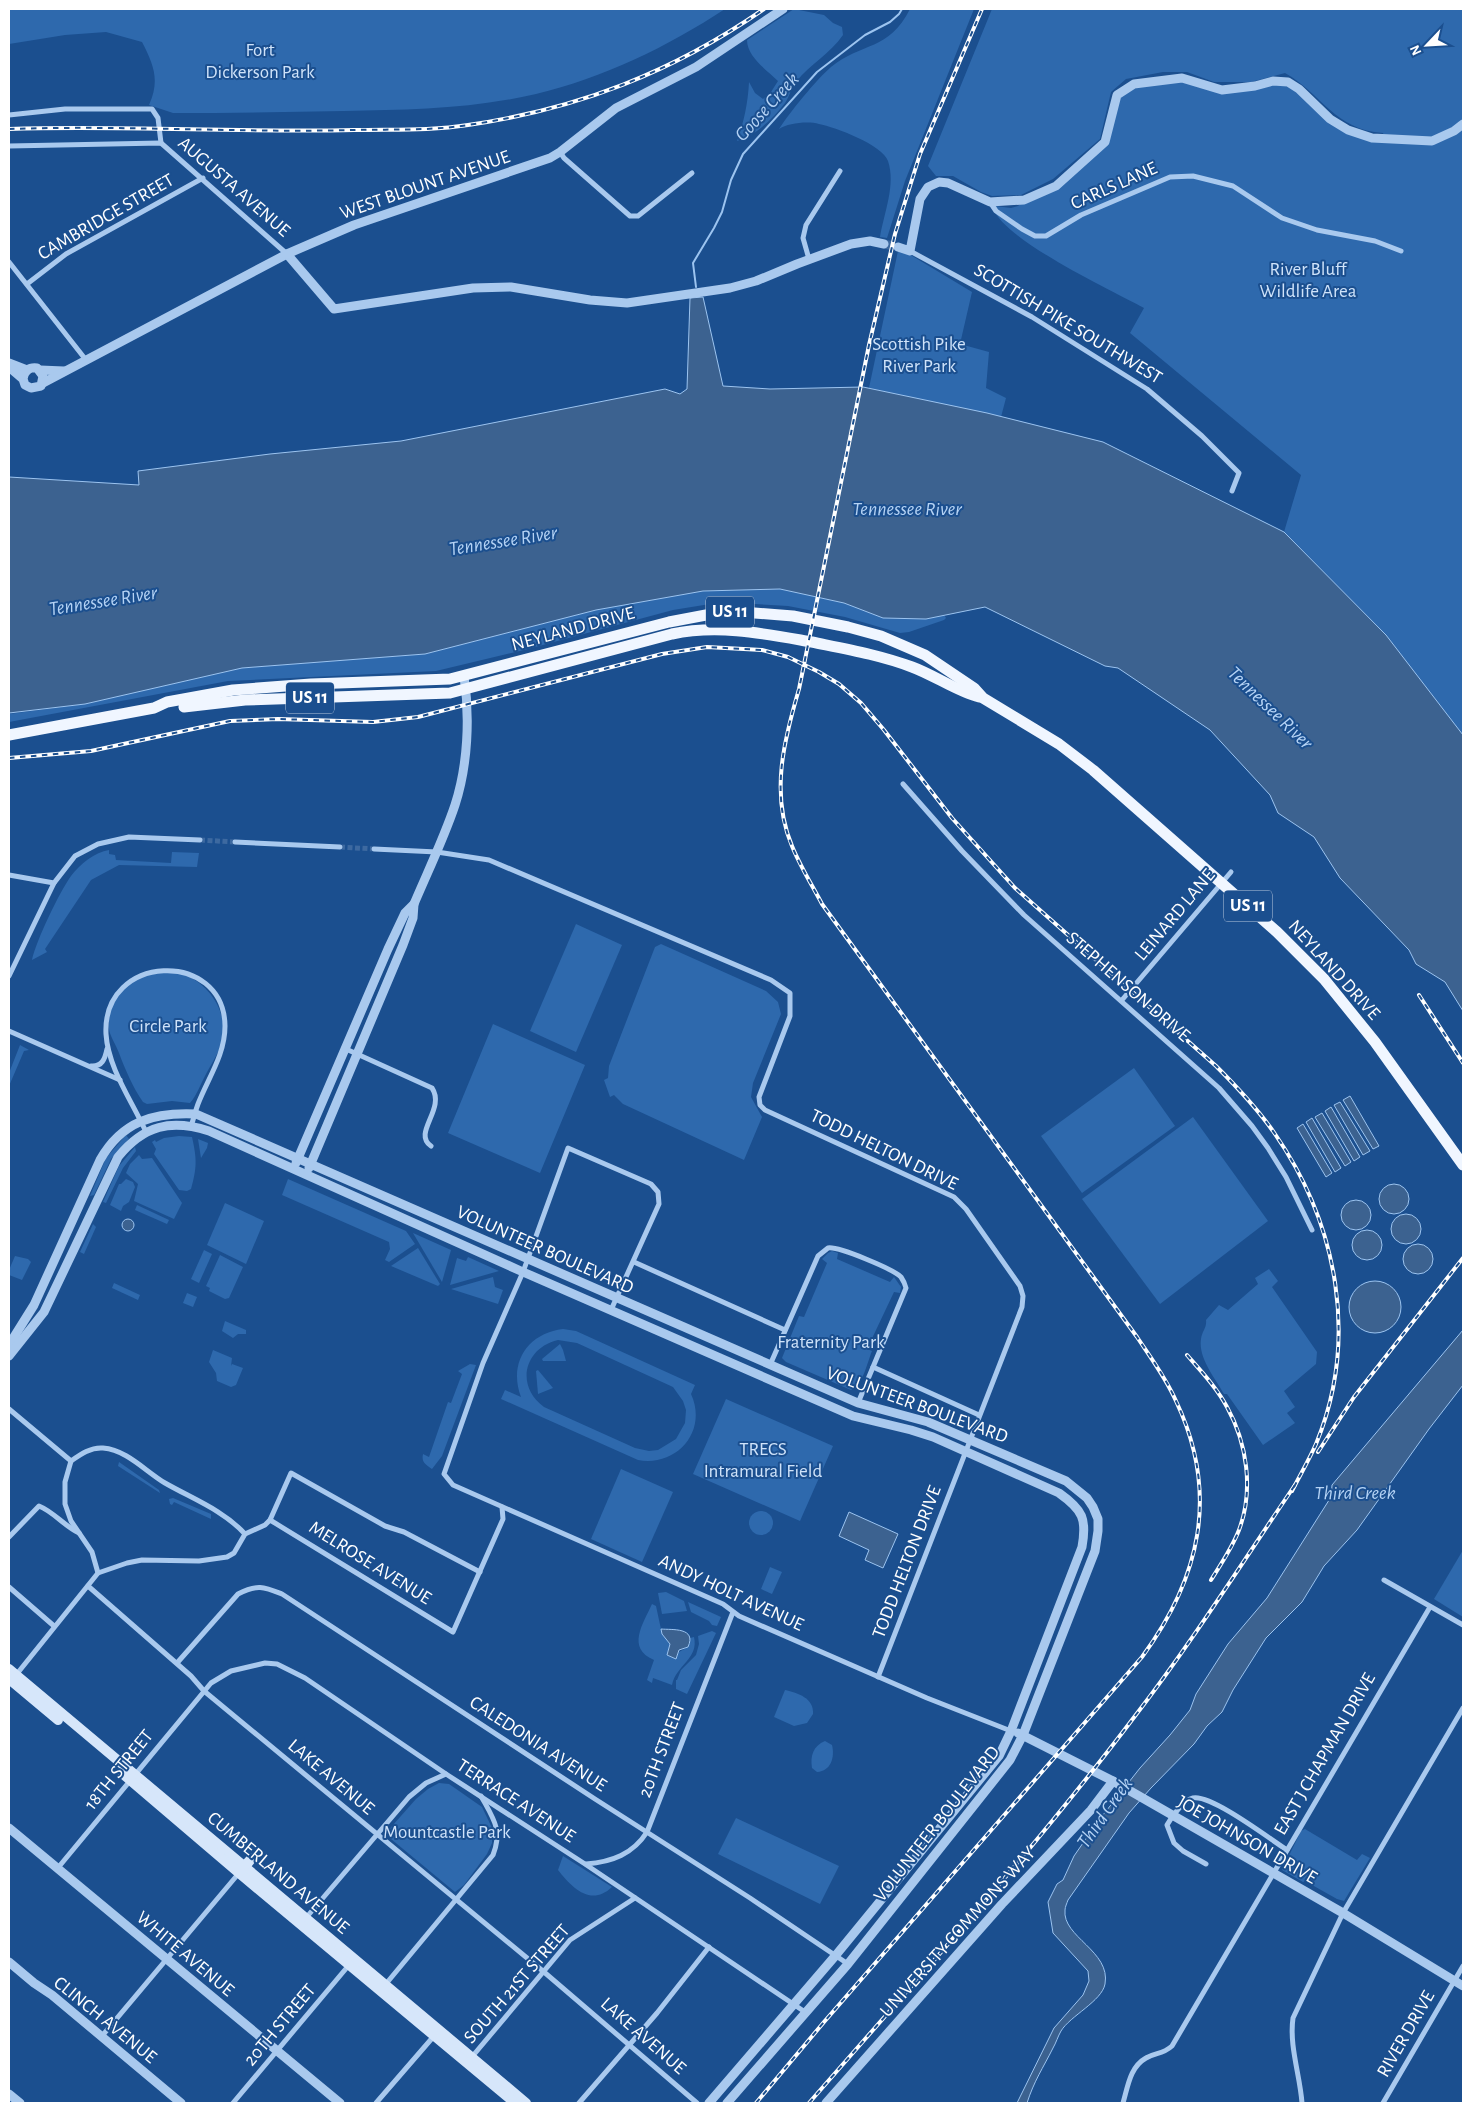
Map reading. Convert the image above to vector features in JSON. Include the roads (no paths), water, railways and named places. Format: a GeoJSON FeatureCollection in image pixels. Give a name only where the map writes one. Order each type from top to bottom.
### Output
{"type":"FeatureCollection","features":[{"type":"Feature","properties":{"kind":"main road","name":"NEYLAND DRIVE"},"geometry":{"type":"LineString","coordinates":[[154,708],[167,702],[233,690],[311,684],[424,681],[464,676],[669,622],[706,614],[742,612],[793,616],[881,636],[925,655],[974,688],[983,698]]}},
{"type":"Feature","properties":{"kind":"main road","name":"NEYLAND DRIVE"},"geometry":{"type":"LineString","coordinates":[[9,734],[154,708],[168,709],[206,703],[246,700],[427,694],[466,690],[691,630],[723,629],[766,634],[863,653],[912,667],[970,694],[983,698],[1058,744],[1093,770],[1277,932],[1324,979],[1375,1042],[1463,1165]]}},
{"type":"Feature","properties":{"kind":"main road","name":"CUMBERLAND AVENUE"},"geometry":{"type":"LineString","coordinates":[[11,1679],[133,1778],[352,1962],[515,2103]]}},
{"type":"Feature","properties":{"kind":"main road"},"geometry":{"type":"LineString","coordinates":[[241,1870],[252,1858]]}},
{"type":"Feature","properties":{"kind":"main road","name":"CUMBERLAND AVENUE"},"geometry":{"type":"LineString","coordinates":[[352,1962],[385,1985],[436,2033],[472,2058],[526,2103]]}},
{"type":"Feature","properties":{"kind":"street","name":"WEST BLOUNT AVENUE"},"geometry":{"type":"LineString","coordinates":[[43,383],[287,254],[354,225],[538,163],[560,152],[616,108],[696,67],[782,9]]}},
{"type":"Feature","properties":{"kind":"street"},"geometry":{"type":"LineString","coordinates":[[910,251],[918,206],[923,193],[928,187],[939,182],[948,184],[990,202],[1024,200],[1056,186],[1105,142],[1117,95],[1134,84],[1182,78],[1222,90],[1255,86],[1273,81],[1288,82],[1299,89],[1330,119],[1348,130],[1372,138],[1432,141],[1454,132],[1463,124]]}},
{"type":"Feature","properties":{"kind":"street","name":"AUGUSTA AVENUE"},"geometry":{"type":"LineString","coordinates":[[9,115],[65,109],[152,109],[158,118],[161,143]]}},
{"type":"Feature","properties":{"kind":"street","name":"AUGUSTA AVENUE"},"geometry":{"type":"LineString","coordinates":[[9,146],[161,143],[203,178],[287,254]]}},
{"type":"Feature","properties":{"kind":"street"},"geometry":{"type":"LineString","coordinates":[[560,152],[564,158],[630,216],[638,216],[692,172]]}},
{"type":"Feature","properties":{"kind":"street"},"geometry":{"type":"LineString","coordinates":[[809,259],[803,238],[806,225],[840,171]]}},
{"type":"Feature","properties":{"kind":"street","name":"CARLS LANE"},"geometry":{"type":"LineString","coordinates":[[990,202],[996,211],[1022,229],[1035,236],[1046,236],[1081,215],[1170,177],[1193,176],[1233,186],[1282,218],[1317,230],[1375,242],[1401,251]]}},
{"type":"Feature","properties":{"kind":"street","name":"CAMBRIDGE STREET"},"geometry":{"type":"LineString","coordinates":[[27,284],[66,254],[203,178]]}},
{"type":"Feature","properties":{"kind":"street"},"geometry":{"type":"LineString","coordinates":[[287,254],[334,309],[474,288],[511,287],[590,300],[627,303],[730,288],[756,281],[809,259],[860,242],[870,241],[884,244]]}},
{"type":"Feature","properties":{"kind":"street","name":"SCOTTISH PIKE SOUTHWEST"},"geometry":{"type":"LineString","coordinates":[[898,247],[910,251],[1032,317],[1147,389],[1202,436],[1239,473],[1232,491]]}},
{"type":"Feature","properties":{"kind":"street"},"geometry":{"type":"LineString","coordinates":[[9,262],[86,360]]}},
{"type":"Feature","properties":{"kind":"street"},"geometry":{"type":"LineString","coordinates":[[9,363],[27,370],[34,368],[40,370],[44,376],[43,383],[38,388],[31,388],[25,385],[23,378],[9,367]]}},
{"type":"Feature","properties":{"kind":"street"},"geometry":{"type":"LineString","coordinates":[[23,378],[27,370]]}},
{"type":"Feature","properties":{"kind":"street","name":"WEST BLOUNT AVENUE"},"geometry":{"type":"LineString","coordinates":[[40,370],[64,371]]}},
{"type":"Feature","properties":{"kind":"street"},"geometry":{"type":"LineString","coordinates":[[306,1175],[403,945],[413,918],[414,904],[455,805],[461,784],[465,753],[466,690],[464,676]]}},
{"type":"Feature","properties":{"kind":"street","name":"STEPHENSON DRIVE"},"geometry":{"type":"LineString","coordinates":[[903,784],[962,851],[1024,915],[1195,1065],[1236,1106],[1268,1148],[1286,1177],[1312,1230]]}},
{"type":"Feature","properties":{"kind":"street"},"geometry":{"type":"LineString","coordinates":[[9,976],[54,884],[75,856],[98,844],[129,837],[200,840]]}},
{"type":"Feature","properties":{"kind":"street"},"geometry":{"type":"LineString","coordinates":[[235,842],[340,847]]}},
{"type":"Feature","properties":{"kind":"street"},"geometry":{"type":"LineString","coordinates":[[374,849],[436,852]]}},
{"type":"Feature","properties":{"kind":"street","name":"TODD HELTON DRIVE"},"geometry":{"type":"LineString","coordinates":[[436,852],[489,860],[771,980],[790,993],[790,1016],[759,1097],[760,1105],[766,1110],[954,1197],[966,1209],[1020,1286],[1023,1296],[1022,1307],[878,1677]]}},
{"type":"Feature","properties":{"kind":"street","name":"LEINARD LANE"},"geometry":{"type":"LineString","coordinates":[[1122,1000],[1231,872]]}},
{"type":"Feature","properties":{"kind":"street"},"geometry":{"type":"LineString","coordinates":[[9,875],[54,884]]}},
{"type":"Feature","properties":{"kind":"street"},"geometry":{"type":"LineString","coordinates":[[294,1170],[388,949],[405,913],[414,904]]}},
{"type":"Feature","properties":{"kind":"street"},"geometry":{"type":"LineString","coordinates":[[87,1066],[99,1065],[105,1058],[107,1049],[106,1018],[118,993],[130,982],[152,971],[167,969],[184,972],[200,980],[209,988],[220,1004],[225,1024],[222,1049],[197,1107],[191,1126]]}},
{"type":"Feature","properties":{"kind":"street"},"geometry":{"type":"LineString","coordinates":[[9,1031],[120,1080]]}},
{"type":"Feature","properties":{"kind":"street"},"geometry":{"type":"LineString","coordinates":[[107,1049],[146,1132]]}},
{"type":"Feature","properties":{"kind":"street"},"geometry":{"type":"LineString","coordinates":[[346,1049],[432,1088],[436,1103],[424,1136],[426,1143],[431,1146]]}},
{"type":"Feature","properties":{"kind":"street","name":"VOLUNTEER BOULEVARD"},"geometry":{"type":"LineString","coordinates":[[9,1345],[34,1305],[105,1152],[125,1131],[141,1121],[156,1116],[180,1113],[196,1114],[769,1366],[858,1403],[928,1422],[971,1439],[1066,1482],[1087,1498],[1098,1519],[1095,1552],[1023,1735],[1010,1760],[848,1964],[727,2103]]}},
{"type":"Feature","properties":{"kind":"street","name":"VOLUNTEER BOULEVARD"},"geometry":{"type":"LineString","coordinates":[[9,1356],[44,1312],[118,1157],[132,1141],[146,1132],[166,1125],[191,1126],[227,1139],[523,1272],[853,1416],[911,1430],[966,1452],[1060,1494],[1077,1507],[1084,1522],[1082,1547],[1011,1731],[999,1756],[836,1956],[709,2103]]}},
{"type":"Feature","properties":{"kind":"street"},"geometry":{"type":"LineString","coordinates":[[227,1139],[230,1133],[237,1131]]}},
{"type":"Feature","properties":{"kind":"street"},"geometry":{"type":"LineString","coordinates":[[523,1272],[568,1148],[651,1184],[658,1192],[659,1204],[611,1310]]}},
{"type":"Feature","properties":{"kind":"street"},"geometry":{"type":"LineString","coordinates":[[83,1198],[95,1203]]}},
{"type":"Feature","properties":{"kind":"street"},"geometry":{"type":"LineString","coordinates":[[60,1248],[71,1253]]}},
{"type":"Feature","properties":{"kind":"street"},"geometry":{"type":"LineString","coordinates":[[769,1366],[818,1256],[828,1248],[841,1249],[896,1273],[904,1282],[906,1288],[858,1403]]}},
{"type":"Feature","properties":{"kind":"street"},"geometry":{"type":"LineString","coordinates":[[634,1262],[785,1330]]}},
{"type":"Feature","properties":{"kind":"street","name":"ANDY HOLT AVENUE"},"geometry":{"type":"LineString","coordinates":[[523,1272],[483,1363],[444,1474],[447,1480],[453,1485],[723,1604],[733,1612],[878,1677],[1011,1731]]}},
{"type":"Feature","properties":{"kind":"street"},"geometry":{"type":"LineString","coordinates":[[873,1367],[980,1415]]}},
{"type":"Feature","properties":{"kind":"street"},"geometry":{"type":"LineString","coordinates":[[9,1409],[71,1460]]}},
{"type":"Feature","properties":{"kind":"street"},"geometry":{"type":"LineString","coordinates":[[98,1573],[92,1552],[71,1521],[65,1504],[65,1482],[71,1460],[88,1450],[102,1448],[118,1452],[164,1482],[219,1511],[245,1534]]}},
{"type":"Feature","properties":{"kind":"street"},"geometry":{"type":"LineString","coordinates":[[11,1679],[98,1573],[142,1560],[199,1561],[227,1557],[234,1553],[245,1534],[265,1525],[270,1520],[291,1473],[385,1526],[404,1532],[480,1572],[503,1518],[502,1507]]}},
{"type":"Feature","properties":{"kind":"street"},"geometry":{"type":"LineString","coordinates":[[9,1537],[39,1506],[46,1508],[71,1529],[80,1533]]}},
{"type":"Feature","properties":{"kind":"street"},"geometry":{"type":"LineString","coordinates":[[1084,1522],[1098,1519]]}},
{"type":"Feature","properties":{"kind":"street","name":"MELROSE AVENUE"},"geometry":{"type":"LineString","coordinates":[[270,1520],[453,1632],[480,1572]]}},
{"type":"Feature","properties":{"kind":"street"},"geometry":{"type":"LineString","coordinates":[[1384,1580],[1463,1625]]}},
{"type":"Feature","properties":{"kind":"street","name":"LAKE AVENUE"},"geometry":{"type":"LineString","coordinates":[[88,1586],[177,1663],[204,1691],[544,1972],[697,2103]]}},
{"type":"Feature","properties":{"kind":"street"},"geometry":{"type":"LineString","coordinates":[[9,1587],[54,1626]]}},
{"type":"Feature","properties":{"kind":"street","name":"CALEDONIA AVENUE"},"geometry":{"type":"LineString","coordinates":[[177,1663],[238,1594],[249,1588],[263,1587],[282,1594],[848,1964]]}},
{"type":"Feature","properties":{"kind":"street","name":"EAST J CHAPMAN DRIVE"},"geometry":{"type":"LineString","coordinates":[[1123,2103],[1130,2076],[1136,2066],[1148,2057],[1164,2053],[1172,2046],[1430,1607]]}},
{"type":"Feature","properties":{"kind":"street","name":"20TH STREET"},"geometry":{"type":"LineString","coordinates":[[585,1864],[602,1862],[628,1853],[640,1843],[647,1832],[733,1612]]}},
{"type":"Feature","properties":{"kind":"street","name":"TERRACE AVENUE"},"geometry":{"type":"LineString","coordinates":[[204,1691],[216,1678],[231,1671],[254,1665],[276,1664],[294,1672],[330,1693],[446,1774],[585,1864],[805,2012]]}},
{"type":"Feature","properties":{"kind":"street","name":"18TH STREET"},"geometry":{"type":"LineString","coordinates":[[57,1869],[204,1691]]}},
{"type":"Feature","properties":{"kind":"street"},"geometry":{"type":"LineString","coordinates":[[1302,2103],[1300,2080],[1291,2032],[1293,2018],[1343,1914],[1463,1708]]}},
{"type":"Feature","properties":{"kind":"street","name":"JOE JOHNSON DRIVE"},"geometry":{"type":"LineString","coordinates":[[1011,1731],[1023,1735],[1112,1781],[1459,1983]]}},
{"type":"Feature","properties":{"kind":"street"},"geometry":{"type":"LineString","coordinates":[[303,1921],[417,1789],[446,1774]]}},
{"type":"Feature","properties":{"kind":"street","name":"UNIVERSITY COMMONS WAY"},"geometry":{"type":"LineString","coordinates":[[826,2103],[1002,1904],[1091,1810],[1112,1781]]}},
{"type":"Feature","properties":{"kind":"street"},"geometry":{"type":"LineString","coordinates":[[385,1985],[493,1855],[498,1832],[481,1796]]}},
{"type":"Feature","properties":{"kind":"street"},"geometry":{"type":"LineString","coordinates":[[1206,1864],[1183,1851],[1174,1843],[1170,1830],[1166,1825],[1186,1802],[1194,1798],[1207,1799],[1287,1850]]}},
{"type":"Feature","properties":{"kind":"street","name":"WHITE AVENUE"},"geometry":{"type":"LineString","coordinates":[[9,1828],[340,2103]]}},
{"type":"Feature","properties":{"kind":"street"},"geometry":{"type":"LineString","coordinates":[[102,2036],[241,1870]]}},
{"type":"Feature","properties":{"kind":"street","name":"SOUTH 21ST STREET"},"geometry":{"type":"LineString","coordinates":[[472,2058],[570,1940],[635,1898]]}},
{"type":"Feature","properties":{"kind":"street"},"geometry":{"type":"LineString","coordinates":[[579,2103],[709,1947]]}},
{"type":"Feature","properties":{"kind":"street","name":"CLINCH AVENUE"},"geometry":{"type":"LineString","coordinates":[[9,1962],[102,2036],[181,2103]]}},
{"type":"Feature","properties":{"kind":"street","name":"20TH STREET"},"geometry":{"type":"LineString","coordinates":[[233,2103],[352,1962]]}},
{"type":"Feature","properties":{"kind":"street","name":"RIVER DRIVE"},"geometry":{"type":"LineString","coordinates":[[1383,2103],[1459,1983],[1463,1966]]}},
{"type":"Feature","properties":{"kind":"street","name":"SOUTH 21ST STREET"},"geometry":{"type":"LineString","coordinates":[[376,2103],[436,2033]]}},
{"type":"Feature","properties":{"kind":"street"},"geometry":{"type":"LineString","coordinates":[[9,2094],[20,2103]]}},
{"type":"Feature","properties":{"kind":"water","name":"Tennessee River"},"geometry":{"type":"Polygon","coordinates":[[[703,297],[723,386],[770,389],[863,387],[987,413],[1103,442],[1284,532],[1386,635],[1463,735],[1463,1011],[1445,982],[1416,964],[1409,950],[1340,878],[1314,837],[1278,813],[1270,795],[1210,730],[1118,668],[1105,666],[985,607],[926,619],[883,618],[844,603],[780,589],[703,591],[596,610],[425,654],[242,668],[85,704],[9,713],[9,477],[139,485],[138,471],[270,454],[401,441],[665,389],[680,394],[687,389],[690,298],[703,297]]]}},
{"type":"Feature","properties":{"kind":"water"},"geometry":{"type":"Polygon","coordinates":[[[1350,1096],[1379,1146],[1373,1149],[1343,1100],[1350,1096]]]}},
{"type":"Feature","properties":{"kind":"water"},"geometry":{"type":"Polygon","coordinates":[[[1340,1102],[1370,1151],[1363,1155],[1334,1105],[1340,1102]]]}},
{"type":"Feature","properties":{"kind":"water"},"geometry":{"type":"Polygon","coordinates":[[[1331,1107],[1360,1157],[1354,1161],[1325,1111],[1331,1107]]]}},
{"type":"Feature","properties":{"kind":"water"},"geometry":{"type":"Polygon","coordinates":[[[1322,1113],[1351,1162],[1345,1166],[1315,1117],[1322,1113]]]}},
{"type":"Feature","properties":{"kind":"water"},"geometry":{"type":"Polygon","coordinates":[[[1312,1118],[1341,1168],[1335,1172],[1306,1122],[1312,1118]]]}},
{"type":"Feature","properties":{"kind":"water"},"geometry":{"type":"Polygon","coordinates":[[[1303,1124],[1332,1173],[1326,1177],[1297,1128],[1303,1124]]]}},
{"type":"Feature","properties":{"kind":"water"},"geometry":{"type":"Polygon","coordinates":[[[1394,1184],[1400,1185],[1408,1193],[1408,1205],[1400,1213],[1394,1214],[1388,1213],[1380,1205],[1379,1199],[1380,1193],[1388,1185],[1394,1184]]]}},
{"type":"Feature","properties":{"kind":"water"},"geometry":{"type":"Polygon","coordinates":[[[1356,1200],[1362,1201],[1370,1209],[1370,1221],[1362,1229],[1356,1230],[1350,1229],[1342,1221],[1341,1215],[1342,1209],[1350,1201],[1356,1200]]]}},
{"type":"Feature","properties":{"kind":"water"},"geometry":{"type":"Polygon","coordinates":[[[1406,1214],[1412,1215],[1420,1223],[1420,1235],[1412,1243],[1406,1244],[1400,1243],[1392,1235],[1391,1229],[1392,1223],[1400,1215],[1406,1214]]]}},
{"type":"Feature","properties":{"kind":"water"},"geometry":{"type":"Polygon","coordinates":[[[128,1219],[134,1225],[128,1231],[122,1225],[128,1219]]]}},
{"type":"Feature","properties":{"kind":"water"},"geometry":{"type":"Polygon","coordinates":[[[1367,1230],[1373,1231],[1381,1239],[1381,1251],[1373,1259],[1367,1260],[1361,1259],[1353,1251],[1352,1245],[1353,1239],[1361,1231],[1367,1230]]]}},
{"type":"Feature","properties":{"kind":"water"},"geometry":{"type":"Polygon","coordinates":[[[1418,1244],[1424,1245],[1432,1253],[1432,1265],[1424,1273],[1418,1274],[1412,1273],[1404,1265],[1403,1259],[1404,1253],[1412,1245],[1418,1244]]]}},
{"type":"Feature","properties":{"kind":"water"},"geometry":{"type":"Polygon","coordinates":[[[1375,1281],[1385,1283],[1393,1289],[1399,1297],[1401,1307],[1399,1317],[1393,1325],[1385,1331],[1375,1333],[1365,1331],[1357,1325],[1351,1317],[1349,1307],[1351,1297],[1357,1289],[1365,1283],[1375,1281]]]}},
{"type":"Feature","properties":{"kind":"water","name":"Third Creek"},"geometry":{"type":"Polygon","coordinates":[[[1463,1330],[1463,1385],[1357,1530],[1324,1566],[1302,1602],[1266,1638],[1233,1690],[1222,1712],[1207,1726],[1194,1744],[1129,1813],[1068,1900],[1065,1909],[1066,1920],[1078,1937],[1101,1962],[1105,1972],[1105,1984],[1098,1996],[1065,2025],[1061,2031],[1027,2103],[1017,2103],[1054,2028],[1083,1995],[1089,1981],[1088,1971],[1053,1933],[1048,1902],[1057,1884],[1063,1880],[1074,1856],[1099,1820],[1140,1768],[1190,1710],[1196,1694],[1228,1644],[1267,1598],[1331,1497],[1332,1485],[1463,1330]]]}},
{"type":"Feature","properties":{"kind":"water"},"geometry":{"type":"Polygon","coordinates":[[[849,1512],[898,1534],[883,1568],[865,1560],[869,1550],[839,1536],[849,1512]]]}},
{"type":"Feature","properties":{"kind":"water"},"geometry":{"type":"Polygon","coordinates":[[[661,1629],[682,1631],[689,1636],[688,1647],[679,1650],[676,1659],[667,1655],[670,1644],[662,1634],[661,1629]]]}},
{"type":"Feature","properties":{"kind":"waterway","name":"Goose Creek"},"geometry":{"type":"LineString","coordinates":[[696,287],[693,263],[722,212],[731,180],[743,154],[817,72],[865,35],[890,22],[902,9]]}},
{"type":"Feature","properties":{"kind":"tunnel"},"geometry":{"type":"LineString","coordinates":[[884,244],[898,247]]}},
{"type":"Feature","properties":{"kind":"tunnel"},"geometry":{"type":"LineString","coordinates":[[200,840],[235,842]]}},
{"type":"Feature","properties":{"kind":"tunnel"},"geometry":{"type":"LineString","coordinates":[[340,847],[374,849]]}},
{"type":"Feature","properties":{"kind":"railway"},"geometry":{"type":"LineString","coordinates":[[9,129],[95,128],[311,131],[425,129],[468,125],[548,109],[623,85],[695,51],[764,9]]}},
{"type":"Feature","properties":{"kind":"railway"},"geometry":{"type":"LineString","coordinates":[[756,2103],[824,2022],[1142,1657],[1162,1627],[1178,1597],[1190,1566],[1197,1534],[1200,1502],[1197,1469],[1190,1435],[1168,1384],[1137,1337],[822,904],[792,846],[785,826],[782,807],[781,787],[784,747],[799,689],[869,345],[895,234],[920,154],[982,9]]}},
{"type":"Feature","properties":{"kind":"railway"},"geometry":{"type":"LineString","coordinates":[[9,758],[91,751],[230,721],[278,719],[373,722],[418,717],[662,654],[707,647],[762,650],[788,657],[819,672],[839,684],[861,703],[952,818],[1015,888],[1232,1082],[1275,1134],[1297,1169],[1314,1206],[1327,1245],[1335,1284],[1339,1324],[1337,1364],[1329,1405],[1316,1444],[1292,1491]]}},
{"type":"Feature","properties":{"kind":"railway"},"geometry":{"type":"LineString","coordinates":[[1419,995],[1463,1063]]}},
{"type":"Feature","properties":{"kind":"railway"},"geometry":{"type":"LineString","coordinates":[[1318,1452],[1354,1397],[1463,1258]]}},
{"type":"Feature","properties":{"kind":"railway"},"geometry":{"type":"LineString","coordinates":[[1187,1355],[1214,1386],[1227,1407],[1244,1451],[1246,1467],[1247,1483],[1244,1515],[1230,1550],[1211,1580]]}},
{"type":"Feature","properties":{"kind":"railway"},"geometry":{"type":"LineString","coordinates":[[809,2103],[1057,1816],[1177,1660],[1295,1485]]}},
{"type":"Feature","properties":{"kind":"park label","name":"Fort Dickerson Park"},"geometry":{"type":"Point","coordinates":[260,61]}},
{"type":"Feature","properties":{"kind":"park label","name":"River Bluff Wildlife Area"},"geometry":{"type":"Point","coordinates":[1308,280]}},
{"type":"Feature","properties":{"kind":"park label","name":"Scottish Pike River Park"},"geometry":{"type":"Point","coordinates":[919,355]}},
{"type":"Feature","properties":{"kind":"park label","name":"Circle Park"},"geometry":{"type":"Point","coordinates":[168,1026]}},
{"type":"Feature","properties":{"kind":"park label","name":"Fraternity Park"},"geometry":{"type":"Point","coordinates":[831,1342]}},
{"type":"Feature","properties":{"kind":"park label","name":"TRECS Intramural Field"},"geometry":{"type":"Point","coordinates":[763,1460]}},
{"type":"Feature","properties":{"kind":"park label","name":"Mountcastle Park"},"geometry":{"type":"Point","coordinates":[447,1832]}}]}
